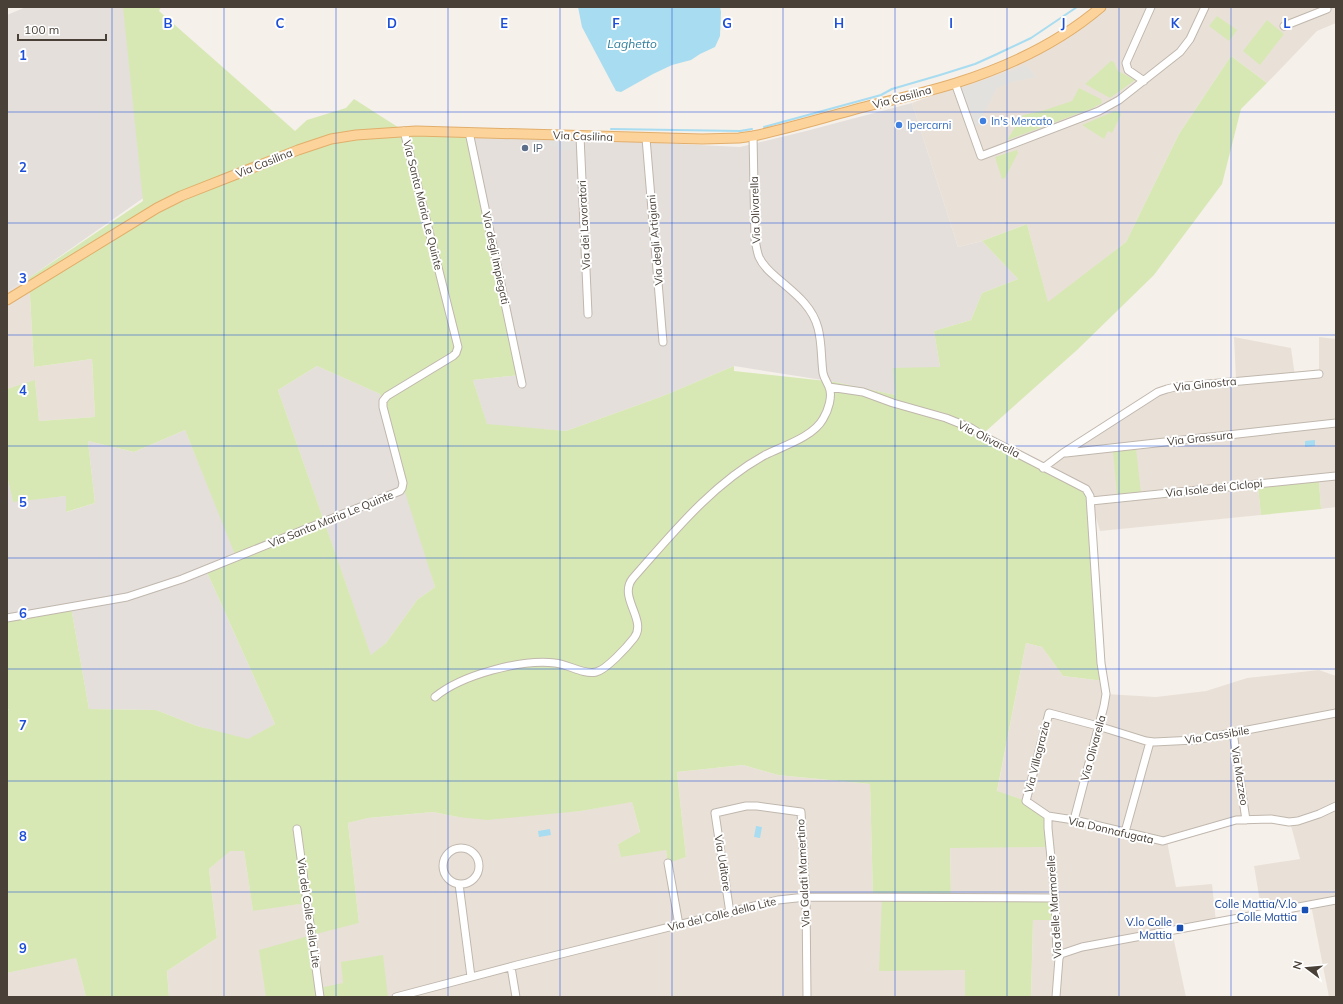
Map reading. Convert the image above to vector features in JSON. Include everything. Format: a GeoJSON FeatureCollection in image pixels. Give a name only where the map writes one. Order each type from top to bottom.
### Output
{"type":"FeatureCollection","features":[{"type":"Feature","properties":{"kind":"main road","name":"Via Casilina"},"geometry":{"type":"LineString","coordinates":[[7,300],[142,216],[176,199],[280,156],[319,142],[356,135],[404,131],[708,139],[753,136],[955,83],[992,70],[1029,53],[1077,25],[1101,7]]}},
{"type":"Feature","properties":{"kind":"street"},"geometry":{"type":"LineString","coordinates":[[1144,81],[1129,72],[1126,66],[1151,7]]}},
{"type":"Feature","properties":{"kind":"street"},"geometry":{"type":"LineString","coordinates":[[955,83],[981,156],[1106,108],[1116,102],[1182,50],[1190,40],[1205,7]]}},
{"type":"Feature","properties":{"kind":"street"},"geometry":{"type":"LineString","coordinates":[[1284,26],[1328,8]]}},
{"type":"Feature","properties":{"kind":"street","name":"Via Santa Maria Le Quinte"},"geometry":{"type":"LineString","coordinates":[[7,618],[127,597],[182,579],[400,491],[403,483],[383,407],[383,401],[387,396],[453,356],[456,353],[458,346],[404,131]]}},
{"type":"Feature","properties":{"kind":"street","name":"Via degli Impiegati"},"geometry":{"type":"LineString","coordinates":[[469,132],[522,384]]}},
{"type":"Feature","properties":{"kind":"street","name":"Via dei Lavoratori"},"geometry":{"type":"LineString","coordinates":[[580,136],[588,314]]}},
{"type":"Feature","properties":{"kind":"street","name":"Via Olivarella"},"geometry":{"type":"LineString","coordinates":[[753,136],[756,240],[758,253],[761,261],[768,270],[804,302],[814,316],[821,346],[823,375],[829,387],[863,392],[893,403],[946,418],[972,428],[1086,490],[1090,496],[1101,663],[1106,694],[1074,820]]}},
{"type":"Feature","properties":{"kind":"street","name":"Via degli Artigiani"},"geometry":{"type":"LineString","coordinates":[[646,138],[663,342]]}},
{"type":"Feature","properties":{"kind":"street","name":"Via Ginostra"},"geometry":{"type":"LineString","coordinates":[[1044,468],[1063,453],[1158,392],[1167,388],[1319,374]]}},
{"type":"Feature","properties":{"kind":"street"},"geometry":{"type":"LineString","coordinates":[[435,697],[448,687],[459,682],[487,672],[514,666],[543,662],[555,663],[592,673],[604,668],[633,640],[637,633],[638,623],[628,591],[628,586],[631,580],[682,523],[724,484],[760,458],[817,428],[827,412],[830,396],[829,387]]}},
{"type":"Feature","properties":{"kind":"street","name":"Via Grassura"},"geometry":{"type":"LineString","coordinates":[[1063,453],[1336,423]]}},
{"type":"Feature","properties":{"kind":"street","name":"Via Isole dei Ciclopi"},"geometry":{"type":"LineString","coordinates":[[1091,501],[1336,476]]}},
{"type":"Feature","properties":{"kind":"street","name":"Via Villagrazia"},"geometry":{"type":"LineString","coordinates":[[1048,816],[1026,801],[1049,713],[1098,726]]}},
{"type":"Feature","properties":{"kind":"street","name":"Via Cassibile"},"geometry":{"type":"LineString","coordinates":[[1098,726],[1150,742],[1195,740],[1336,713]]}},
{"type":"Feature","properties":{"kind":"street","name":"Via Mazzeo"},"geometry":{"type":"LineString","coordinates":[[1233,732],[1246,820]]}},
{"type":"Feature","properties":{"kind":"street"},"geometry":{"type":"LineString","coordinates":[[1126,832],[1150,742]]}},
{"type":"Feature","properties":{"kind":"street","name":"Via Galati Mamertino"},"geometry":{"type":"LineString","coordinates":[[715,813],[746,806],[801,812],[806,896],[807,997]]}},
{"type":"Feature","properties":{"kind":"street","name":"Via Donnafugata"},"geometry":{"type":"LineString","coordinates":[[1048,816],[1074,820],[1163,841],[1236,820],[1271,819],[1289,822],[1298,821],[1336,806]]}},
{"type":"Feature","properties":{"kind":"street","name":"Via Uditore"},"geometry":{"type":"LineString","coordinates":[[715,813],[730,913]]}},
{"type":"Feature","properties":{"kind":"street","name":"Via delle Marmorelle"},"geometry":{"type":"LineString","coordinates":[[1048,816],[1055,898],[1058,958],[1056,997]]}},
{"type":"Feature","properties":{"kind":"street","name":"Via del Colle della Lite"},"geometry":{"type":"LineString","coordinates":[[297,829],[320,997]]}},
{"type":"Feature","properties":{"kind":"street"},"geometry":{"type":"LineString","coordinates":[[461,847],[466,848],[476,855],[479,866],[475,877],[465,884],[459,884],[445,875],[442,865],[446,854],[455,848],[461,847]]}},
{"type":"Feature","properties":{"kind":"street"},"geometry":{"type":"LineString","coordinates":[[668,862],[680,925]]}},
{"type":"Feature","properties":{"kind":"street"},"geometry":{"type":"LineString","coordinates":[[459,884],[471,977]]}},
{"type":"Feature","properties":{"kind":"street","name":"Via del Colle della Lite"},"geometry":{"type":"LineString","coordinates":[[396,997],[778,900],[806,896],[1055,898]]}},
{"type":"Feature","properties":{"kind":"street"},"geometry":{"type":"LineString","coordinates":[[1058,958],[1061,954],[1082,947],[1336,900]]}},
{"type":"Feature","properties":{"kind":"street"},"geometry":{"type":"LineString","coordinates":[[512,967],[516,997]]}},
{"type":"Feature","properties":{"kind":"shaded area"},"geometry":{"type":"Polygon","coordinates":[[[26,7],[124,7],[149,194],[7,292],[7,15],[26,7]]]}},
{"type":"Feature","properties":{"kind":"shaded area"},"geometry":{"type":"Polygon","coordinates":[[[1107,7],[1336,7],[1336,23],[1317,31],[1267,83],[1231,56],[1179,134],[1126,242],[1048,303],[1027,224],[982,241],[958,247],[912,103],[1029,60],[1107,7]]]}},
{"type":"Feature","properties":{"kind":"shaded area"},"geometry":{"type":"Polygon","coordinates":[[[1026,65],[1036,77],[1012,82],[997,88],[978,125],[973,129],[960,89],[1026,65]]]}},
{"type":"Feature","properties":{"kind":"shaded area"},"geometry":{"type":"Polygon","coordinates":[[[912,103],[958,247],[982,241],[1018,279],[982,293],[971,320],[934,331],[940,367],[895,395],[835,382],[734,366],[663,396],[566,431],[487,425],[473,380],[520,375],[473,138],[576,139],[740,147],[912,103]]]}},
{"type":"Feature","properties":{"kind":"shaded area"},"geometry":{"type":"Polygon","coordinates":[[[550,139],[574,139],[575,150],[557,150],[557,146],[550,146],[550,139]]]}},
{"type":"Feature","properties":{"kind":"shaded area"},"geometry":{"type":"Polygon","coordinates":[[[29,278],[34,367],[92,359],[95,417],[39,421],[35,381],[7,389],[7,292],[29,278]]]}},
{"type":"Feature","properties":{"kind":"shaded area"},"geometry":{"type":"Polygon","coordinates":[[[1234,337],[1291,348],[1295,376],[1319,374],[1319,337],[1336,339],[1336,507],[1321,509],[1319,481],[1258,487],[1261,515],[1100,531],[1091,501],[1043,468],[1158,392],[1236,381],[1234,337]]]}},
{"type":"Feature","properties":{"kind":"shaded area"},"geometry":{"type":"Polygon","coordinates":[[[317,366],[380,394],[435,587],[417,600],[386,643],[371,656],[278,390],[317,366]]]}},
{"type":"Feature","properties":{"kind":"shaded area"},"geometry":{"type":"Polygon","coordinates":[[[185,430],[237,557],[206,570],[275,724],[248,740],[197,726],[156,710],[89,709],[71,607],[7,618],[7,476],[13,501],[66,496],[67,512],[95,503],[88,441],[134,452],[185,430]]]}},
{"type":"Feature","properties":{"kind":"shaded area"},"geometry":{"type":"Polygon","coordinates":[[[1026,643],[1042,647],[1063,676],[1104,681],[1106,694],[1156,697],[1206,691],[1247,678],[1319,670],[1336,676],[1336,997],[1329,997],[1311,905],[1262,914],[1254,866],[1300,859],[1290,822],[1236,820],[1167,841],[1176,887],[1212,884],[1216,922],[1172,931],[1186,997],[1031,997],[1033,920],[951,897],[950,847],[1049,847],[1026,801],[997,792],[1026,643]]]}},
{"type":"Feature","properties":{"kind":"shaded area"},"geometry":{"type":"Polygon","coordinates":[[[743,765],[778,775],[870,784],[873,896],[882,897],[965,970],[965,997],[169,997],[167,971],[217,938],[209,869],[229,851],[244,851],[253,910],[307,903],[359,923],[348,823],[368,818],[433,812],[458,817],[581,811],[632,801],[640,833],[618,844],[666,850],[668,862],[686,857],[677,772],[743,765]]]}},
{"type":"Feature","properties":{"kind":"shaded area"},"geometry":{"type":"Polygon","coordinates":[[[76,957],[86,997],[7,997],[7,973],[76,957]]]}},
{"type":"Feature","properties":{"kind":"green space"},"geometry":{"type":"Polygon","coordinates":[[[123,7],[161,7],[159,11],[295,131],[307,120],[346,108],[354,99],[404,131],[469,137],[520,375],[473,380],[487,424],[566,431],[663,396],[734,366],[734,371],[835,382],[895,395],[893,368],[940,367],[934,331],[971,320],[982,293],[1018,279],[982,241],[1027,224],[1048,302],[1126,242],[1179,134],[1231,56],[1267,83],[1241,109],[1222,184],[1154,275],[1077,350],[985,432],[1043,468],[1086,489],[1091,501],[1104,681],[1063,676],[1042,647],[1026,643],[997,791],[1026,801],[1048,816],[1050,847],[950,848],[951,897],[1055,898],[1056,920],[1033,920],[1031,997],[965,997],[965,970],[879,971],[882,897],[873,897],[870,784],[778,775],[743,765],[677,772],[686,857],[668,863],[666,850],[621,857],[618,844],[640,832],[632,802],[581,811],[487,820],[458,817],[433,812],[368,818],[348,823],[359,923],[312,935],[307,903],[253,911],[244,851],[230,851],[209,869],[217,938],[167,971],[169,997],[86,997],[76,958],[7,973],[7,710],[9,710],[7,708],[7,618],[71,607],[89,709],[156,710],[197,726],[248,739],[275,724],[206,570],[236,557],[185,430],[134,452],[88,441],[95,503],[66,512],[66,496],[13,502],[7,476],[7,389],[35,380],[39,421],[95,417],[92,359],[34,367],[29,278],[143,201],[123,7]],[[317,366],[278,390],[371,655],[386,643],[417,600],[435,587],[403,486],[380,394],[317,366]]]}},
{"type":"Feature","properties":{"kind":"green space"},"geometry":{"type":"Polygon","coordinates":[[[1217,16],[1237,30],[1229,41],[1209,26],[1217,16]]]}},
{"type":"Feature","properties":{"kind":"green space"},"geometry":{"type":"Polygon","coordinates":[[[1267,20],[1284,34],[1260,65],[1243,51],[1267,20]]]}},
{"type":"Feature","properties":{"kind":"green space"},"geometry":{"type":"Polygon","coordinates":[[[1111,61],[1114,62],[1118,71],[1135,80],[1110,98],[1085,84],[1111,61]]]}},
{"type":"Feature","properties":{"kind":"green space"},"geometry":{"type":"Polygon","coordinates":[[[1079,88],[1101,99],[1102,103],[1093,108],[1007,140],[1023,115],[1042,111],[1072,101],[1079,88]]]}},
{"type":"Feature","properties":{"kind":"green space"},"geometry":{"type":"Polygon","coordinates":[[[1115,111],[1120,112],[1121,115],[1112,133],[1108,131],[1104,139],[1082,125],[1115,111]]]}},
{"type":"Feature","properties":{"kind":"green space"},"geometry":{"type":"Polygon","coordinates":[[[1017,150],[1018,153],[1005,178],[1002,179],[995,157],[1017,150]]]}},
{"type":"Feature","properties":{"kind":"green space"},"geometry":{"type":"Polygon","coordinates":[[[1136,448],[1141,493],[1117,496],[1113,451],[1136,448]]]}},
{"type":"Feature","properties":{"kind":"green space"},"geometry":{"type":"Polygon","coordinates":[[[1319,481],[1321,509],[1261,515],[1258,487],[1319,481]]]}},
{"type":"Feature","properties":{"kind":"green space"},"geometry":{"type":"Polygon","coordinates":[[[312,935],[319,988],[343,983],[341,962],[383,955],[388,997],[266,997],[259,950],[312,935]]]}},
{"type":"Feature","properties":{"kind":"water","name":"Laghetto"},"geometry":{"type":"Polygon","coordinates":[[[578,7],[720,7],[720,36],[715,47],[691,60],[672,65],[621,92],[616,91],[582,27],[578,7]]]}},
{"type":"Feature","properties":{"kind":"water"},"geometry":{"type":"Polygon","coordinates":[[[1315,440],[1315,446],[1305,447],[1305,441],[1315,440]]]}},
{"type":"Feature","properties":{"kind":"water"},"geometry":{"type":"Polygon","coordinates":[[[756,826],[762,827],[760,838],[754,837],[756,826]]]}},
{"type":"Feature","properties":{"kind":"water"},"geometry":{"type":"Polygon","coordinates":[[[550,829],[551,835],[539,837],[538,831],[550,829]]]}},
{"type":"Feature","properties":{"kind":"waterway"},"geometry":{"type":"LineString","coordinates":[[764,127],[881,95],[892,89],[975,64],[1031,38],[1077,7]]}},
{"type":"Feature","properties":{"kind":"waterway"},"geometry":{"type":"LineString","coordinates":[[611,129],[740,131],[752,129]]}},
{"type":"Feature","properties":{"kind":"place","name":"In's Mercato"},"geometry":{"type":"Point","coordinates":[983,121]}},
{"type":"Feature","properties":{"kind":"place","name":"Ipercarni"},"geometry":{"type":"Point","coordinates":[899,125]}},
{"type":"Feature","properties":{"kind":"place","name":"IP"},"geometry":{"type":"Point","coordinates":[525,148]}},
{"type":"Feature","properties":{"kind":"place","name":"Colle Mattia/V.lo Colle Mattia"},"geometry":{"type":"Point","coordinates":[1305,910]}},
{"type":"Feature","properties":{"kind":"place","name":"V.lo Colle Mattia"},"geometry":{"type":"Point","coordinates":[1180,928]}}]}
